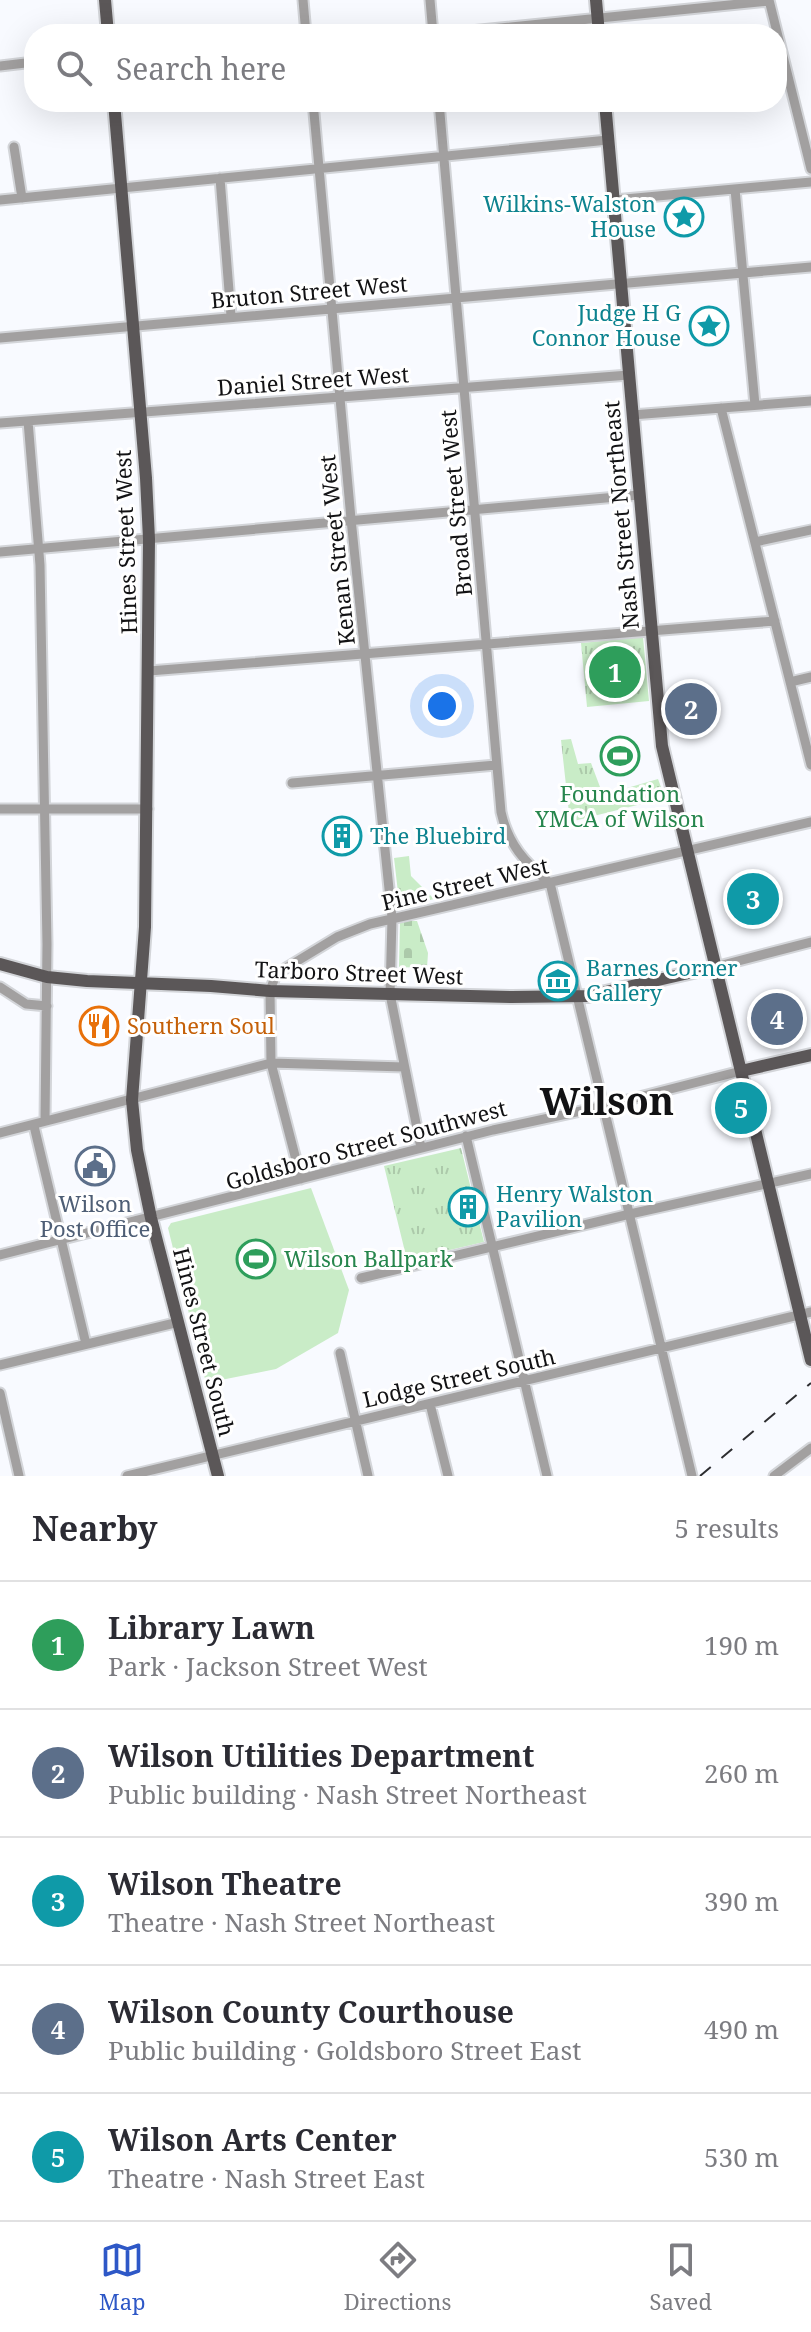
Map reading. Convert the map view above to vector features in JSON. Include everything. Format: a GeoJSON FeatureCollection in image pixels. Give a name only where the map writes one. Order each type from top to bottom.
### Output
{"type":"FeatureCollection","features":[{"type":"Feature","properties":{"kind":"main road"},"geometry":{"type":"LineString","coordinates":[[105,0],[107,24]]}},
{"type":"Feature","properties":{"kind":"main road"},"geometry":{"type":"LineString","coordinates":[[596,0],[598,24]]}},
{"type":"Feature","properties":{"kind":"main road","name":"Hines Street West"},"geometry":{"type":"LineString","coordinates":[[115,112],[149,539],[148,809],[142,983],[132,1100]]}},
{"type":"Feature","properties":{"kind":"main road","name":"Nash Street Northeast"},"geometry":{"type":"LineString","coordinates":[[606,112],[662,746],[768,1184],[806,1314],[811,1360]]}},
{"type":"Feature","properties":{"kind":"main road","name":"Tarboro Street West"},"geometry":{"type":"LineString","coordinates":[[0,964],[47,977],[87,981],[270,991],[578,996],[715,967]]}},
{"type":"Feature","properties":{"kind":"main road"},"geometry":{"type":"LineString","coordinates":[[741,1071],[811,1055]]}},
{"type":"Feature","properties":{"kind":"main road","name":"Hines Street South"},"geometry":{"type":"LineString","coordinates":[[132,1100],[137,1150],[151,1218],[218,1476]]}},
{"type":"Feature","properties":{"kind":"street"},"geometry":{"type":"LineString","coordinates":[[303,0],[305,24]]}},
{"type":"Feature","properties":{"kind":"street"},"geometry":{"type":"LineString","coordinates":[[430,0],[432,24]]}},
{"type":"Feature","properties":{"kind":"street"},"geometry":{"type":"LineString","coordinates":[[538,24],[769,0],[775,24]]}},
{"type":"Feature","properties":{"kind":"street"},"geometry":{"type":"LineString","coordinates":[[0,66],[24,63]]}},
{"type":"Feature","properties":{"kind":"street"},"geometry":{"type":"LineString","coordinates":[[787,72],[811,169]]}},
{"type":"Feature","properties":{"kind":"street","name":"Kenan Street West"},"geometry":{"type":"LineString","coordinates":[[314,112],[351,519],[380,777],[392,918],[390,994],[421,1148]]}},
{"type":"Feature","properties":{"kind":"street","name":"Broad Street West"},"geometry":{"type":"LineString","coordinates":[[440,112],[501,812],[507,833],[522,859],[550,883]]}},
{"type":"Feature","properties":{"kind":"street"},"geometry":{"type":"LineString","coordinates":[[0,200],[608,140]]}},
{"type":"Feature","properties":{"kind":"street"},"geometry":{"type":"LineString","coordinates":[[14,147],[22,198]]}},
{"type":"Feature","properties":{"kind":"street"},"geometry":{"type":"LineString","coordinates":[[220,178],[231,316]]}},
{"type":"Feature","properties":{"kind":"street"},"geometry":{"type":"LineString","coordinates":[[614,200],[811,182]]}},
{"type":"Feature","properties":{"kind":"street"},"geometry":{"type":"LineString","coordinates":[[735,189],[755,405]]}},
{"type":"Feature","properties":{"kind":"street","name":"Bruton Street West"},"geometry":{"type":"LineString","coordinates":[[0,338],[811,267]]}},
{"type":"Feature","properties":{"kind":"street","name":"Daniel Street West"},"geometry":{"type":"LineString","coordinates":[[0,423],[629,375]]}},
{"type":"Feature","properties":{"kind":"street"},"geometry":{"type":"LineString","coordinates":[[632,415],[811,401]]}},
{"type":"Feature","properties":{"kind":"street"},"geometry":{"type":"LineString","coordinates":[[721,408],[811,765]]}},
{"type":"Feature","properties":{"kind":"street"},"geometry":{"type":"LineString","coordinates":[[28,421],[38,549],[47,977],[45,1121]]}},
{"type":"Feature","properties":{"kind":"street"},"geometry":{"type":"LineString","coordinates":[[0,552],[639,495]]}},
{"type":"Feature","properties":{"kind":"street"},"geometry":{"type":"LineString","coordinates":[[755,542],[811,530]]}},
{"type":"Feature","properties":{"kind":"street"},"geometry":{"type":"LineString","coordinates":[[149,671],[775,621]]}},
{"type":"Feature","properties":{"kind":"street"},"geometry":{"type":"LineString","coordinates":[[790,682],[811,677]]}},
{"type":"Feature","properties":{"kind":"street"},"geometry":{"type":"LineString","coordinates":[[292,783],[496,765]]}},
{"type":"Feature","properties":{"kind":"street"},"geometry":{"type":"LineString","coordinates":[[0,809],[148,809]]}},
{"type":"Feature","properties":{"kind":"street","name":"Pine Street West"},"geometry":{"type":"LineString","coordinates":[[270,991],[276,974],[352,930],[392,918],[811,822]]}},
{"type":"Feature","properties":{"kind":"street"},"geometry":{"type":"LineString","coordinates":[[550,883],[692,1476]]}},
{"type":"Feature","properties":{"kind":"street"},"geometry":{"type":"LineString","coordinates":[[715,967],[811,942]]}},
{"type":"Feature","properties":{"kind":"street"},"geometry":{"type":"LineString","coordinates":[[286,990],[284,978],[290,965]]}},
{"type":"Feature","properties":{"kind":"street"},"geometry":{"type":"LineString","coordinates":[[0,987],[26,1004],[47,1006]]}},
{"type":"Feature","properties":{"kind":"street"},"geometry":{"type":"LineString","coordinates":[[270,991],[271,1063],[301,1179]]}},
{"type":"Feature","properties":{"kind":"street"},"geometry":{"type":"LineString","coordinates":[[0,1133],[271,1063],[404,1067]]}},
{"type":"Feature","properties":{"kind":"street","name":"Goldsboro Street Southwest"},"geometry":{"type":"LineString","coordinates":[[0,1255],[466,1136],[604,1106],[741,1071]]}},
{"type":"Feature","properties":{"kind":"street"},"geometry":{"type":"LineString","coordinates":[[34,1126],[86,1344]]}},
{"type":"Feature","properties":{"kind":"street"},"geometry":{"type":"LineString","coordinates":[[466,1136],[547,1476]]}},
{"type":"Feature","properties":{"kind":"street"},"geometry":{"type":"LineString","coordinates":[[361,1278],[811,1174]]}},
{"type":"Feature","properties":{"kind":"street","name":"Lodge Street South"},"geometry":{"type":"LineString","coordinates":[[127,1476],[806,1314]]}},
{"type":"Feature","properties":{"kind":"street"},"geometry":{"type":"LineString","coordinates":[[0,1365],[179,1322]]}},
{"type":"Feature","properties":{"kind":"street"},"geometry":{"type":"LineString","coordinates":[[340,1353],[368,1476]]}},
{"type":"Feature","properties":{"kind":"street"},"geometry":{"type":"LineString","coordinates":[[0,1393],[5,1436],[19,1476]]}},
{"type":"Feature","properties":{"kind":"street"},"geometry":{"type":"LineString","coordinates":[[430,1404],[448,1476]]}},
{"type":"Feature","properties":{"kind":"street"},"geometry":{"type":"LineString","coordinates":[[774,1476],[811,1448]]}},
{"type":"Feature","properties":{"kind":"green space"},"geometry":{"type":"Polygon","coordinates":[[[643,637],[649,701],[587,707],[581,643],[643,637]]]}},
{"type":"Feature","properties":{"kind":"green space"},"geometry":{"type":"Polygon","coordinates":[[[571,739],[578,764],[591,763],[603,795],[658,779],[665,798],[570,822],[561,740],[571,739]]]}},
{"type":"Feature","properties":{"kind":"green space"},"geometry":{"type":"Polygon","coordinates":[[[409,856],[411,876],[434,899],[406,906],[399,901],[394,858],[409,856]]]}},
{"type":"Feature","properties":{"kind":"green space"},"geometry":{"type":"Polygon","coordinates":[[[400,921],[417,921],[428,953],[427,968],[399,967],[400,921]]]}},
{"type":"Feature","properties":{"kind":"green space"},"geometry":{"type":"Polygon","coordinates":[[[461,1148],[484,1242],[407,1260],[384,1166],[461,1148]]]}},
{"type":"Feature","properties":{"kind":"green space","name":"Wilson Ballpark"},"geometry":{"type":"Polygon","coordinates":[[[311,1188],[349,1290],[338,1333],[276,1369],[206,1383],[168,1228],[171,1223],[311,1188]]]}},
{"type":"Feature","properties":{"kind":"railway"},"geometry":{"type":"LineString","coordinates":[[700,1476],[811,1383]]}},
{"type":"Feature","properties":{"kind":"place","name":"Wilkins-Walston House"},"geometry":{"type":"Point","coordinates":[684,217]}},
{"type":"Feature","properties":{"kind":"place","name":"Judge H G Connor House"},"geometry":{"type":"Point","coordinates":[709,326]}},
{"type":"Feature","properties":{"kind":"place","name":"Library Lawn"},"geometry":{"type":"Point","coordinates":[615,672]}},
{"type":"Feature","properties":{"kind":"place","name":"Wilson Utilities Department"},"geometry":{"type":"Point","coordinates":[691,709]}},
{"type":"Feature","properties":{"kind":"place","name":"Foundation YMCA of Wilson"},"geometry":{"type":"Point","coordinates":[620,756]}},
{"type":"Feature","properties":{"kind":"place","name":"The Bluebird"},"geometry":{"type":"Point","coordinates":[342,836]}},
{"type":"Feature","properties":{"kind":"place","name":"Wilson Theatre"},"geometry":{"type":"Point","coordinates":[753,899]}},
{"type":"Feature","properties":{"kind":"place","name":"Barnes Corner Gallery"},"geometry":{"type":"Point","coordinates":[558,981]}},
{"type":"Feature","properties":{"kind":"place","name":"Wilson County Courthouse"},"geometry":{"type":"Point","coordinates":[777,1019]}},
{"type":"Feature","properties":{"kind":"place","name":"Southern Soul"},"geometry":{"type":"Point","coordinates":[99,1026]}},
{"type":"Feature","properties":{"kind":"place","name":"Wilson Arts Center"},"geometry":{"type":"Point","coordinates":[741,1108]}},
{"type":"Feature","properties":{"kind":"place","name":"Wilson Post Office"},"geometry":{"type":"Point","coordinates":[95,1166]}},
{"type":"Feature","properties":{"kind":"place","name":"Henry Walston Pavilion"},"geometry":{"type":"Point","coordinates":[468,1207]}},
{"type":"Feature","properties":{"kind":"place","name":"Wilson Ballpark"},"geometry":{"type":"Point","coordinates":[256,1259]}},
{"type":"Feature","properties":{"kind":"district","name":"Wilson"},"geometry":{"type":"Point","coordinates":[607,1102]}}]}
